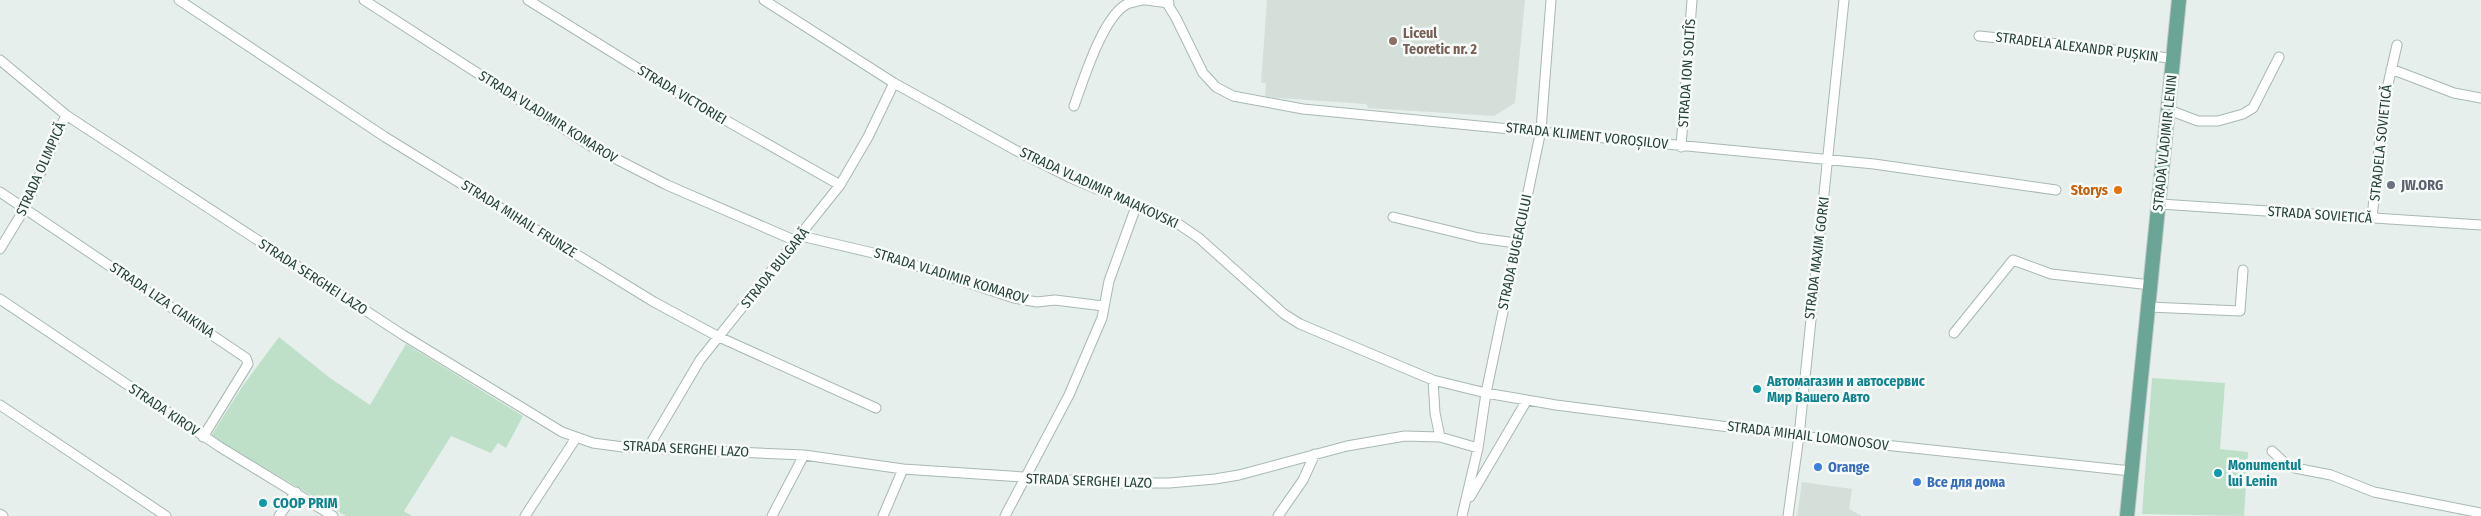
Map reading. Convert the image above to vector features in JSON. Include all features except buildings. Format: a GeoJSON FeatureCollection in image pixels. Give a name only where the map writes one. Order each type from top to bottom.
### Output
{"type":"FeatureCollection","features":[{"type":"Feature","properties":{"kind":"main road","name":"STRADA VLADIMIR LENIN"},"geometry":{"type":"LineString","coordinates":[[2127,516],[2160,204],[2179,0]]}},
{"type":"Feature","properties":{"kind":"street","name":"STRADA MIHAIL FRUNZE"},"geometry":{"type":"LineString","coordinates":[[179,0],[385,137],[654,302],[719,338],[876,408]]}},
{"type":"Feature","properties":{"kind":"street","name":"STRADA VLADIMIR KOMAROV"},"geometry":{"type":"LineString","coordinates":[[364,0],[589,145],[668,185],[799,238],[890,257],[1014,298],[1037,302],[1055,300],[1103,306]]}},
{"type":"Feature","properties":{"kind":"street","name":"STRADA VICTORIEI"},"geometry":{"type":"LineString","coordinates":[[528,0],[681,95],[840,185]]}},
{"type":"Feature","properties":{"kind":"street","name":"STRADA VLADIMIR MAIAKOVSKI"},"geometry":{"type":"LineString","coordinates":[[764,0],[894,83],[1017,151],[1071,178],[1137,204],[1177,223],[1199,238],[1284,314],[1300,324],[1432,380],[1486,393]]}},
{"type":"Feature","properties":{"kind":"street","name":"STRADA KLIMENT VOROȘILOV"},"geometry":{"type":"LineString","coordinates":[[1074,106],[1101,36],[1116,14],[1126,5],[1144,0],[1168,1],[1203,73],[1216,87],[1233,96],[1303,109],[1541,130],[1681,147],[1874,164],[2056,190]]}},
{"type":"Feature","properties":{"kind":"street","name":"STRADA BUGEACULUI"},"geometry":{"type":"LineString","coordinates":[[1462,516],[1478,448],[1486,393],[1541,130],[1551,0]]}},
{"type":"Feature","properties":{"kind":"street","name":"STRADA ION SOLTÎS"},"geometry":{"type":"LineString","coordinates":[[1681,147],[1692,0]]}},
{"type":"Feature","properties":{"kind":"street","name":"STRADA MAXIM GORKI"},"geometry":{"type":"LineString","coordinates":[[1788,516],[1799,436],[1813,292],[1830,160],[1844,0]]}},
{"type":"Feature","properties":{"kind":"street","name":"STRADELA ALEXANDR PUȘKIN"},"geometry":{"type":"LineString","coordinates":[[1980,36],[2101,48],[2174,59]]}},
{"type":"Feature","properties":{"kind":"street","name":"STRADELA SOVIETICĂ"},"geometry":{"type":"LineString","coordinates":[[2372,218],[2382,106],[2397,45]]}},
{"type":"Feature","properties":{"kind":"street"},"geometry":{"type":"LineString","coordinates":[[2168,110],[2198,121],[2218,121],[2243,114],[2253,108],[2279,56]]}},
{"type":"Feature","properties":{"kind":"street","name":"STRADA SERGHEI LAZO"},"geometry":{"type":"LineString","coordinates":[[0,60],[66,115],[395,330],[562,432],[593,443],[648,448],[804,455],[903,469],[1024,479],[1114,483],[1169,483],[1215,480],[1239,476],[1347,446],[1405,436],[1440,437],[1478,448]]}},
{"type":"Feature","properties":{"kind":"street","name":"STRADELA SOVIETICĂ"},"geometry":{"type":"LineString","coordinates":[[2391,69],[2454,93],[2481,98]]}},
{"type":"Feature","properties":{"kind":"street","name":"STRADA BULGARĂ"},"geometry":{"type":"LineString","coordinates":[[648,448],[682,387],[840,185],[872,129],[894,83]]}},
{"type":"Feature","properties":{"kind":"street","name":"STRADA OLIMPICĂ"},"geometry":{"type":"LineString","coordinates":[[0,249],[25,208],[66,115]]}},
{"type":"Feature","properties":{"kind":"street","name":"STRADA LIZA CIAIKINA"},"geometry":{"type":"LineString","coordinates":[[0,192],[246,358],[248,364],[242,377],[204,437]]}},
{"type":"Feature","properties":{"kind":"street"},"geometry":{"type":"LineString","coordinates":[[1005,516],[1069,395],[1102,318],[1103,306],[1137,204]]}},
{"type":"Feature","properties":{"kind":"street","name":"STRADA SOVIETICĂ"},"geometry":{"type":"LineString","coordinates":[[2160,204],[2481,225]]}},
{"type":"Feature","properties":{"kind":"street"},"geometry":{"type":"LineString","coordinates":[[1393,217],[1479,238],[1516,243]]}},
{"type":"Feature","properties":{"kind":"street"},"geometry":{"type":"LineString","coordinates":[[1954,333],[2013,260],[2051,274],[2151,285]]}},
{"type":"Feature","properties":{"kind":"street"},"geometry":{"type":"LineString","coordinates":[[2149,307],[2240,311],[2243,270]]}},
{"type":"Feature","properties":{"kind":"street","name":"STRADA KIROV"},"geometry":{"type":"LineString","coordinates":[[0,299],[204,437],[296,492],[332,516]]}},
{"type":"Feature","properties":{"kind":"street"},"geometry":{"type":"LineString","coordinates":[[1432,380],[1435,413],[1440,437]]}},
{"type":"Feature","properties":{"kind":"street","name":"STRADA MIHAIL LOMONOSOV"},"geometry":{"type":"LineString","coordinates":[[1486,393],[1799,436],[2131,471]]}},
{"type":"Feature","properties":{"kind":"street","name":"STRADA BUGEACULUI"},"geometry":{"type":"LineString","coordinates":[[1466,503],[1526,400]]}},
{"type":"Feature","properties":{"kind":"street"},"geometry":{"type":"LineString","coordinates":[[0,405],[166,516]]}},
{"type":"Feature","properties":{"kind":"street"},"geometry":{"type":"LineString","coordinates":[[525,516],[576,438]]}},
{"type":"Feature","properties":{"kind":"street"},"geometry":{"type":"LineString","coordinates":[[2272,451],[2286,464],[2295,468],[2331,475],[2374,492],[2481,513]]}},
{"type":"Feature","properties":{"kind":"street"},"geometry":{"type":"LineString","coordinates":[[1278,516],[1303,480],[1315,454]]}},
{"type":"Feature","properties":{"kind":"street"},"geometry":{"type":"LineString","coordinates":[[772,516],[804,455]]}},
{"type":"Feature","properties":{"kind":"street"},"geometry":{"type":"LineString","coordinates":[[883,516],[903,469]]}},
{"type":"Feature","properties":{"kind":"street"},"geometry":{"type":"LineString","coordinates":[[279,516],[296,492]]}},
{"type":"Feature","properties":{"kind":"shaded area","name":"Liceul Teoretic nr. 2"},"geometry":{"type":"Polygon","coordinates":[[[1267,0],[1525,0],[1515,103],[1494,116],[1368,108],[1366,104],[1265,97],[1266,83],[1261,83],[1267,0]]]}},
{"type":"Feature","properties":{"kind":"shaded area"},"geometry":{"type":"Polygon","coordinates":[[[1802,482],[1852,489],[1849,509],[1862,516],[1797,516],[1802,482]]]}},
{"type":"Feature","properties":{"kind":"green space"},"geometry":{"type":"Polygon","coordinates":[[[279,337],[330,378],[370,405],[406,344],[523,416],[506,448],[498,443],[491,453],[451,436],[404,511],[412,516],[346,516],[211,436],[242,387],[279,337]]]}},
{"type":"Feature","properties":{"kind":"green space"},"geometry":{"type":"Polygon","coordinates":[[[2152,378],[2225,383],[2220,449],[2248,452],[2244,516],[2142,514],[2152,378]]]}},
{"type":"Feature","properties":{"kind":"place","name":"Liceul Teoretic nr. 2"},"geometry":{"type":"Point","coordinates":[1393,41]}},
{"type":"Feature","properties":{"kind":"place","name":"JW.ORG"},"geometry":{"type":"Point","coordinates":[2391,185]}},
{"type":"Feature","properties":{"kind":"place","name":"Storys"},"geometry":{"type":"Point","coordinates":[2118,190]}},
{"type":"Feature","properties":{"kind":"place","name":"Автомагазин и автосервис Мир Вашего Авто"},"geometry":{"type":"Point","coordinates":[1757,389]}},
{"type":"Feature","properties":{"kind":"place","name":"Orange"},"geometry":{"type":"Point","coordinates":[1818,467]}},
{"type":"Feature","properties":{"kind":"place","name":"Monumentul lui Lenin"},"geometry":{"type":"Point","coordinates":[2218,473]}},
{"type":"Feature","properties":{"kind":"place","name":"Все для дома"},"geometry":{"type":"Point","coordinates":[1917,482]}},
{"type":"Feature","properties":{"kind":"place","name":"COOP PRIM"},"geometry":{"type":"Point","coordinates":[263,503]}}]}
